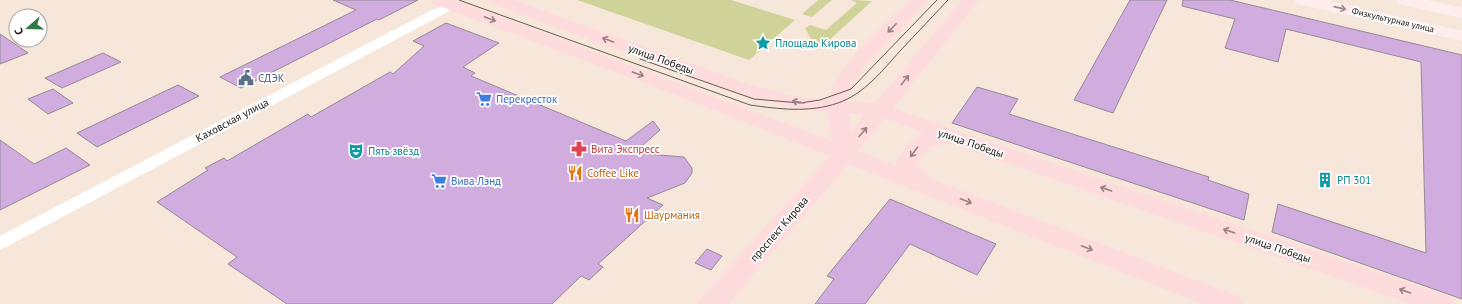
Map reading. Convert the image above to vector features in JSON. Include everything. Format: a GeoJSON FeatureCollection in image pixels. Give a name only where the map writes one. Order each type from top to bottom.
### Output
{"type":"FeatureCollection","features":[{"type":"Feature","properties":{"kind":"main road","name":"улица Победы"},"geometry":{"type":"LineString","coordinates":[[498,0],[751,92],[800,103],[881,110],[961,140],[1442,304]]}},
{"type":"Feature","properties":{"kind":"main road"},"geometry":{"type":"LineString","coordinates":[[845,153],[837,107],[840,93],[852,69],[919,0]]}},
{"type":"Feature","properties":{"kind":"main road","name":"проспект Кирова"},"geometry":{"type":"LineString","coordinates":[[712,304],[845,153],[971,0]]}},
{"type":"Feature","properties":{"kind":"main road","name":"улица Победы"},"geometry":{"type":"LineString","coordinates":[[453,2],[930,186],[1230,304]]}},
{"type":"Feature","properties":{"kind":"main road"},"geometry":{"type":"LineString","coordinates":[[930,186],[914,176],[908,168],[907,161],[921,142],[930,138],[941,137],[961,140]]}},
{"type":"Feature","properties":{"kind":"street","name":"Физкультурная улица"},"geometry":{"type":"LineString","coordinates":[[1302,0],[1462,36]]}},
{"type":"Feature","properties":{"kind":"street","name":"Физкультурная улица"},"geometry":{"type":"LineString","coordinates":[[1404,0],[1462,13]]}},
{"type":"Feature","properties":{"kind":"street","name":"Каховская улица"},"geometry":{"type":"LineString","coordinates":[[0,243],[398,33],[453,2]]}},
{"type":"Feature","properties":{"kind":"green space"},"geometry":{"type":"Polygon","coordinates":[[[577,0],[731,0],[795,20],[749,60],[577,0]]]}},
{"type":"Feature","properties":{"kind":"green space"},"geometry":{"type":"Polygon","coordinates":[[[818,0],[832,0],[812,17],[802,14],[818,0]]]}},
{"type":"Feature","properties":{"kind":"green space"},"geometry":{"type":"Polygon","coordinates":[[[851,0],[872,1],[822,47],[814,45],[805,28],[810,25],[826,30],[857,3],[851,0]]]}},
{"type":"Feature","properties":{"kind":"building"},"geometry":{"type":"Polygon","coordinates":[[[333,0],[418,0],[379,20],[377,19],[241,88],[220,77],[356,10],[333,0]]]}},
{"type":"Feature","properties":{"kind":"building"},"geometry":{"type":"Polygon","coordinates":[[[1130,0],[1167,0],[1113,113],[1074,100],[1130,0]]]}},
{"type":"Feature","properties":{"kind":"building"},"geometry":{"type":"Polygon","coordinates":[[[1183,0],[1230,0],[1462,55],[1462,299],[1272,232],[1278,204],[1426,253],[1421,62],[1286,29],[1278,62],[1225,48],[1235,19],[1182,6],[1183,0]]]}},
{"type":"Feature","properties":{"kind":"building","name":"Вива Лэнд"},"geometry":{"type":"Polygon","coordinates":[[[446,23],[499,43],[463,67],[475,73],[471,76],[626,141],[653,121],[660,130],[634,153],[684,157],[692,168],[692,173],[685,183],[647,198],[663,205],[598,264],[603,267],[589,280],[581,276],[552,304],[287,304],[228,264],[237,257],[157,202],[208,170],[205,168],[224,158],[227,161],[308,114],[311,117],[390,72],[393,74],[424,46],[413,41],[446,23]]]}},
{"type":"Feature","properties":{"kind":"building"},"geometry":{"type":"Polygon","coordinates":[[[0,34],[8,39],[8,48],[21,48],[28,53],[0,64],[0,34]]]}},
{"type":"Feature","properties":{"kind":"building"},"geometry":{"type":"Polygon","coordinates":[[[103,53],[121,62],[62,88],[45,78],[103,53]]]}},
{"type":"Feature","properties":{"kind":"building"},"geometry":{"type":"Polygon","coordinates":[[[178,85],[199,96],[97,147],[77,133],[178,85]]]}},
{"type":"Feature","properties":{"kind":"building"},"geometry":{"type":"Polygon","coordinates":[[[977,87],[1018,99],[1009,114],[1209,177],[1208,180],[1249,194],[1244,220],[952,123],[977,87]]]}},
{"type":"Feature","properties":{"kind":"building"},"geometry":{"type":"Polygon","coordinates":[[[53,89],[73,103],[48,114],[28,99],[53,89]]]}},
{"type":"Feature","properties":{"kind":"building"},"geometry":{"type":"Polygon","coordinates":[[[0,140],[34,164],[66,148],[90,165],[0,210],[0,140]]]}},
{"type":"Feature","properties":{"kind":"building"},"geometry":{"type":"Polygon","coordinates":[[[890,199],[996,244],[977,275],[910,244],[865,304],[815,304],[834,279],[827,276],[890,199]]]}},
{"type":"Feature","properties":{"kind":"building"},"geometry":{"type":"Polygon","coordinates":[[[707,249],[722,256],[711,270],[695,263],[707,249]]]}},
{"type":"Feature","properties":{"kind":"tram line"},"geometry":{"type":"LineString","coordinates":[[459,0],[750,105],[794,109],[827,106],[838,103],[856,94],[879,74],[948,0]]}},
{"type":"Feature","properties":{"kind":"tram line"},"geometry":{"type":"LineString","coordinates":[[640,59],[754,99],[800,103],[820,100],[851,89],[937,0]]}},
{"type":"Feature","properties":{"kind":"place","name":"Площадь Кирова"},"geometry":{"type":"Point","coordinates":[763,43]}},
{"type":"Feature","properties":{"kind":"place","name":"СДЭК"},"geometry":{"type":"Point","coordinates":[246,78]}},
{"type":"Feature","properties":{"kind":"place","name":"Перекресток"},"geometry":{"type":"Point","coordinates":[484,99]}},
{"type":"Feature","properties":{"kind":"place","name":"Вита Экспресс"},"geometry":{"type":"Point","coordinates":[579,149]}},
{"type":"Feature","properties":{"kind":"place","name":"Пять звёзд"},"geometry":{"type":"Point","coordinates":[356,151]}},
{"type":"Feature","properties":{"kind":"place","name":"Coffee Like"},"geometry":{"type":"Point","coordinates":[575,173]}},
{"type":"Feature","properties":{"kind":"place","name":"РП 301"},"geometry":{"type":"Point","coordinates":[1325,180]}},
{"type":"Feature","properties":{"kind":"place","name":"Вива Лэнд"},"geometry":{"type":"Point","coordinates":[439,181]}},
{"type":"Feature","properties":{"kind":"place","name":"Шаурмания"},"geometry":{"type":"Point","coordinates":[632,215]}}]}
